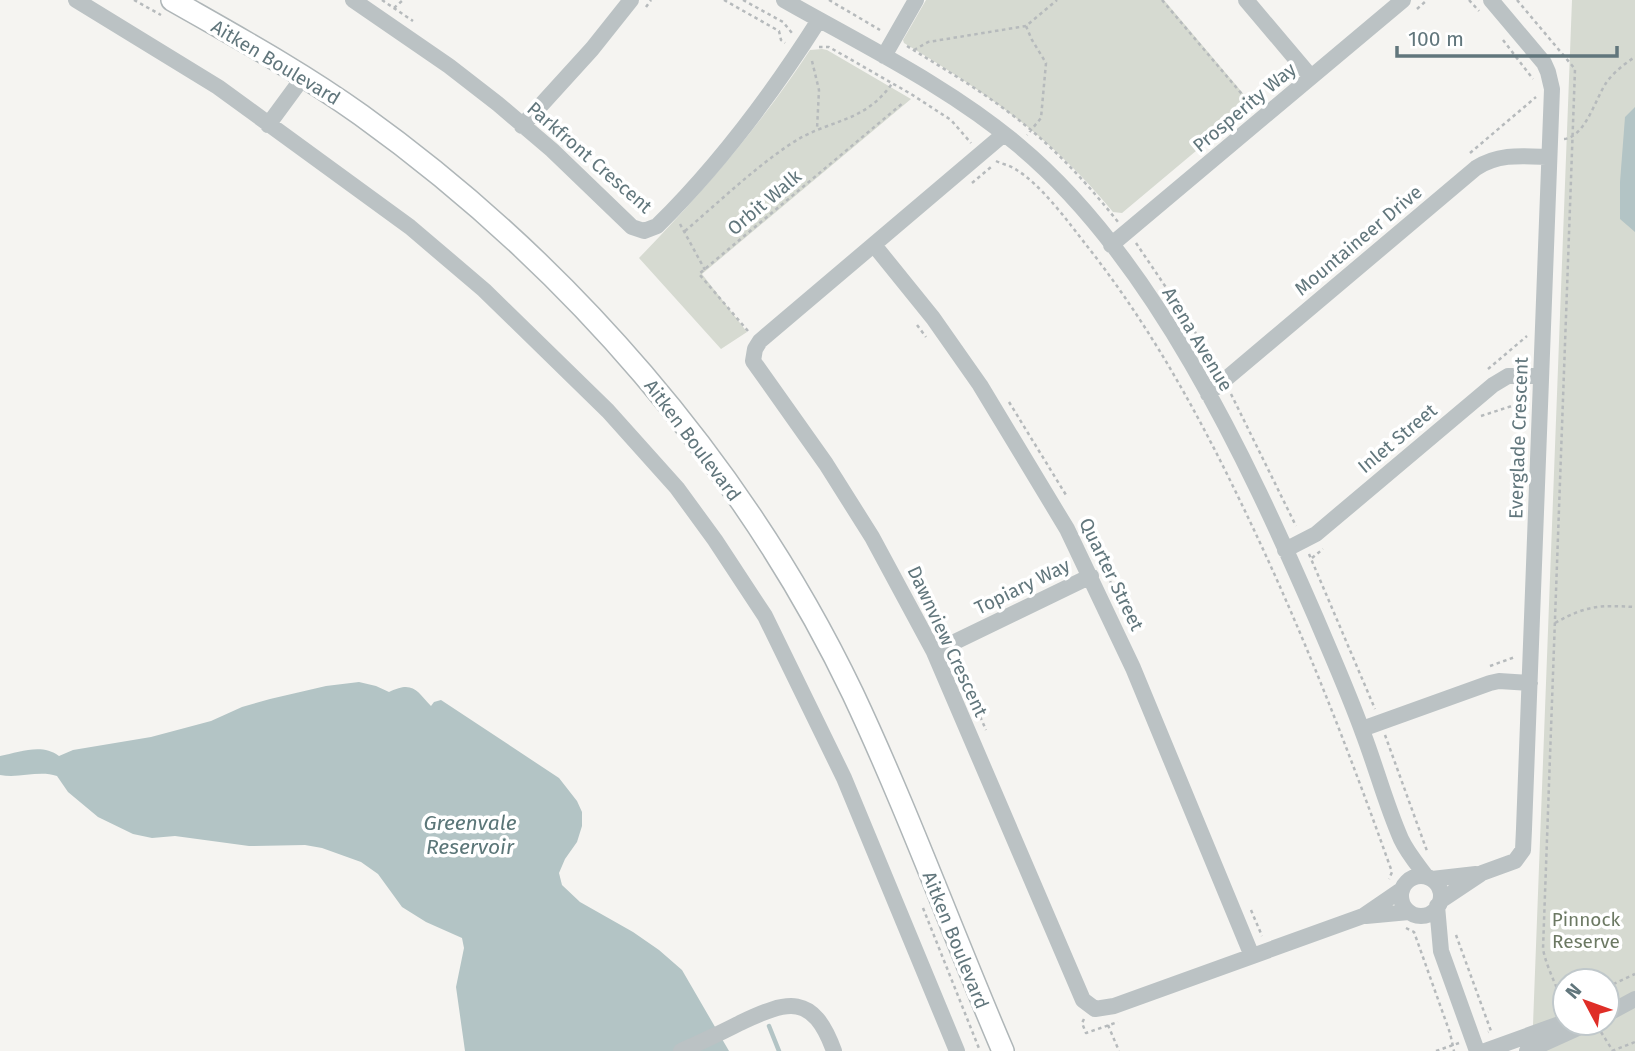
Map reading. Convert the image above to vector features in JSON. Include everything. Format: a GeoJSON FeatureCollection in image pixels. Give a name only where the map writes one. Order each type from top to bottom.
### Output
{"type":"FeatureCollection","features":[{"type":"Feature","properties":{"kind":"main road","name":"Aitken Boulevard"},"geometry":{"type":"LineString","coordinates":[[172,10],[303,76],[360,114],[441,176],[538,263],[628,356],[711,461],[771,548],[822,636],[852,693],[897,796],[1003,1051]]}},
{"type":"Feature","properties":{"kind":"street"},"geometry":{"type":"LineString","coordinates":[[76,0],[218,87],[410,227],[484,290],[608,411],[684,498],[765,616],[844,778],[957,1051]]}},
{"type":"Feature","properties":{"kind":"street","name":"Parkfront Crescent"},"geometry":{"type":"LineString","coordinates":[[353,0],[381,4],[562,159],[636,229],[644,230],[653,228],[670,213],[744,130],[819,20]]}},
{"type":"Feature","properties":{"kind":"street"},"geometry":{"type":"LineString","coordinates":[[522,126],[592,49],[631,0]]}},
{"type":"Feature","properties":{"kind":"street","name":"Arena Avenue"},"geometry":{"type":"LineString","coordinates":[[784,0],[940,90],[1004,134],[1063,187],[1111,245],[1166,322],[1208,394],[1286,550],[1362,729],[1402,840],[1429,878]]}},
{"type":"Feature","properties":{"kind":"street"},"geometry":{"type":"LineString","coordinates":[[884,57],[916,0]]}},
{"type":"Feature","properties":{"kind":"street"},"geometry":{"type":"LineString","coordinates":[[1246,0],[1311,77]]}},
{"type":"Feature","properties":{"kind":"street","name":"Prosperity Way"},"geometry":{"type":"LineString","coordinates":[[1111,245],[1403,0]]}},
{"type":"Feature","properties":{"kind":"street","name":"Everglade Crescent"},"geometry":{"type":"LineString","coordinates":[[1438,904],[1482,873],[1515,860],[1523,850],[1522,682],[1534,376],[1552,89],[1548,72],[1538,55],[1491,0]]}},
{"type":"Feature","properties":{"kind":"street"},"geometry":{"type":"LineString","coordinates":[[268,124],[303,76]]}},
{"type":"Feature","properties":{"kind":"street"},"geometry":{"type":"LineString","coordinates":[[753,334],[874,244],[1004,134]]}},
{"type":"Feature","properties":{"kind":"street","name":"Mountaineer Drive"},"geometry":{"type":"LineString","coordinates":[[1208,394],[1476,168],[1503,156],[1549,157]]}},
{"type":"Feature","properties":{"kind":"street","name":"Quarter Street"},"geometry":{"type":"LineString","coordinates":[[874,244],[933,318],[986,394],[1048,495],[1091,576],[1253,944]]}},
{"type":"Feature","properties":{"kind":"street","name":"Dawnview Crescent"},"geometry":{"type":"LineString","coordinates":[[753,334],[753,361],[757,369],[848,497],[941,648],[1086,1003],[1095,1009],[1105,1009],[1253,944],[1390,908],[1412,914]]}},
{"type":"Feature","properties":{"kind":"street","name":"Inlet Street"},"geometry":{"type":"LineString","coordinates":[[1286,550],[1317,534],[1493,384],[1508,376],[1534,376]]}},
{"type":"Feature","properties":{"kind":"street","name":"Topiary Way"},"geometry":{"type":"LineString","coordinates":[[941,648],[1091,576]]}},
{"type":"Feature","properties":{"kind":"street"},"geometry":{"type":"LineString","coordinates":[[1362,729],[1490,683],[1522,682]]}},
{"type":"Feature","properties":{"kind":"street","name":"Arena Avenue"},"geometry":{"type":"LineString","coordinates":[[1402,840],[1403,888]]}},
{"type":"Feature","properties":{"kind":"street","name":"Everglade Crescent"},"geometry":{"type":"LineString","coordinates":[[1429,878],[1482,873]]}},
{"type":"Feature","properties":{"kind":"street"},"geometry":{"type":"LineString","coordinates":[[1441,951],[1402,902],[1403,888],[1413,877],[1429,878],[1439,888],[1441,951],[1477,1051]]}},
{"type":"Feature","properties":{"kind":"street","name":"Dawnview Crescent"},"geometry":{"type":"LineString","coordinates":[[1390,908],[1403,888]]}},
{"type":"Feature","properties":{"kind":"street"},"geometry":{"type":"LineString","coordinates":[[1412,914],[1427,914],[1438,904]]}},
{"type":"Feature","properties":{"kind":"street"},"geometry":{"type":"LineString","coordinates":[[681,1051],[766,1011],[788,1005],[800,1007],[813,1014],[829,1037],[834,1051]]}},
{"type":"Feature","properties":{"kind":"street"},"geometry":{"type":"LineString","coordinates":[[1485,1051],[1551,1027]]}},
{"type":"Feature","properties":{"kind":"street"},"geometry":{"type":"LineString","coordinates":[[1527,1051],[1558,1037]]}},
{"type":"Feature","properties":{"kind":"path"},"geometry":{"type":"LineString","coordinates":[[134,0],[172,10]]}},
{"type":"Feature","properties":{"kind":"path"},"geometry":{"type":"LineString","coordinates":[[381,4],[403,0]]}},
{"type":"Feature","properties":{"kind":"path"},"geometry":{"type":"LineString","coordinates":[[724,0],[779,31],[781,40],[802,47],[829,47],[957,125],[972,145],[983,154],[1019,171],[1063,217],[1120,291],[1185,392],[1281,586],[1347,745],[1392,872],[1383,891],[1394,922],[1414,932],[1454,1051]]}},
{"type":"Feature","properties":{"kind":"path"},"geometry":{"type":"LineString","coordinates":[[743,0],[783,23],[812,61],[820,96],[817,130]]}},
{"type":"Feature","properties":{"kind":"path"},"geometry":{"type":"LineString","coordinates":[[829,0],[913,50],[928,42],[1026,26],[1057,0]]}},
{"type":"Feature","properties":{"kind":"path"},"geometry":{"type":"LineString","coordinates":[[1162,0],[1252,106]]}},
{"type":"Feature","properties":{"kind":"path"},"geometry":{"type":"LineString","coordinates":[[1469,0],[1486,19]]}},
{"type":"Feature","properties":{"kind":"path"},"geometry":{"type":"LineString","coordinates":[[1517,0],[1574,69],[1543,949],[1546,967],[1551,977]]}},
{"type":"Feature","properties":{"kind":"path"},"geometry":{"type":"LineString","coordinates":[[381,4],[416,23]]}},
{"type":"Feature","properties":{"kind":"path"},"geometry":{"type":"LineString","coordinates":[[1018,145],[1039,122],[1046,63],[1026,26]]}},
{"type":"Feature","properties":{"kind":"path"},"geometry":{"type":"LineString","coordinates":[[1502,39],[1533,79],[1536,108]]}},
{"type":"Feature","properties":{"kind":"path"},"geometry":{"type":"LineString","coordinates":[[1550,140],[1572,138],[1582,129],[1608,81],[1625,63],[1635,57]]}},
{"type":"Feature","properties":{"kind":"path"},"geometry":{"type":"LineString","coordinates":[[685,231],[797,139],[864,112],[882,98],[892,83]]}},
{"type":"Feature","properties":{"kind":"path","name":"Orbit Walk"},"geometry":{"type":"LineString","coordinates":[[705,270],[904,102]]}},
{"type":"Feature","properties":{"kind":"path"},"geometry":{"type":"LineString","coordinates":[[592,166],[636,207],[653,207],[658,202],[670,213],[685,231],[705,270],[699,274],[753,334]]}},
{"type":"Feature","properties":{"kind":"path"},"geometry":{"type":"LineString","coordinates":[[1480,417],[1524,402],[1534,376],[1527,337]]}},
{"type":"Feature","properties":{"kind":"path"},"geometry":{"type":"LineString","coordinates":[[1311,558],[1332,541]]}},
{"type":"Feature","properties":{"kind":"path"},"geometry":{"type":"LineString","coordinates":[[908,568],[941,648],[987,734]]}},
{"type":"Feature","properties":{"kind":"path"},"geometry":{"type":"LineString","coordinates":[[1555,624],[1574,612],[1595,606],[1635,607]]}},
{"type":"Feature","properties":{"kind":"path"},"geometry":{"type":"LineString","coordinates":[[1516,646],[1522,682]]}},
{"type":"Feature","properties":{"kind":"path"},"geometry":{"type":"LineString","coordinates":[[921,901],[980,1051]]}},
{"type":"Feature","properties":{"kind":"path"},"geometry":{"type":"LineString","coordinates":[[1108,1025],[1119,1051]]}},
{"type":"Feature","properties":{"kind":"path"},"geometry":{"type":"LineString","coordinates":[[1612,1051],[1635,1042]]}},
{"type":"Feature","properties":{"kind":"path"},"geometry":{"type":"LineString","coordinates":[[1436,1051],[1452,1045]]}},
{"type":"Feature","properties":{"kind":"green space"},"geometry":{"type":"Polygon","coordinates":[[[926,0],[1164,0],[1252,104],[1122,213],[1113,212],[1066,161],[1016,118],[904,43],[903,40],[926,0]]]}},
{"type":"Feature","properties":{"kind":"green space","name":"Pinnock Reserve"},"geometry":{"type":"Polygon","coordinates":[[[1572,0],[1635,0],[1635,1051],[1532,1051],[1572,0]]]}},
{"type":"Feature","properties":{"kind":"green space"},"geometry":{"type":"Polygon","coordinates":[[[822,49],[911,99],[702,274],[747,332],[721,349],[639,258],[729,158],[810,50],[822,49]]]}},
{"type":"Feature","properties":{"kind":"water"},"geometry":{"type":"Polygon","coordinates":[[[1635,107],[1635,232],[1620,219],[1620,182],[1625,117],[1635,107]]]}},
{"type":"Feature","properties":{"kind":"water","name":"Greenvale Reservoir"},"geometry":{"type":"Polygon","coordinates":[[[359,682],[389,692],[409,687],[431,706],[441,700],[559,778],[582,812],[582,826],[577,842],[559,873],[562,885],[580,902],[633,932],[682,970],[729,1051],[465,1051],[456,987],[464,948],[462,938],[426,922],[402,907],[378,874],[361,862],[305,845],[249,846],[175,836],[152,838],[133,834],[98,817],[68,792],[57,776],[0,775],[0,756],[38,749],[59,756],[73,750],[151,737],[211,721],[242,707],[270,699],[326,686],[359,682]]]}},
{"type":"Feature","properties":{"kind":"waterway"},"geometry":{"type":"LineString","coordinates":[[769,1026],[779,1051]]}}]}
